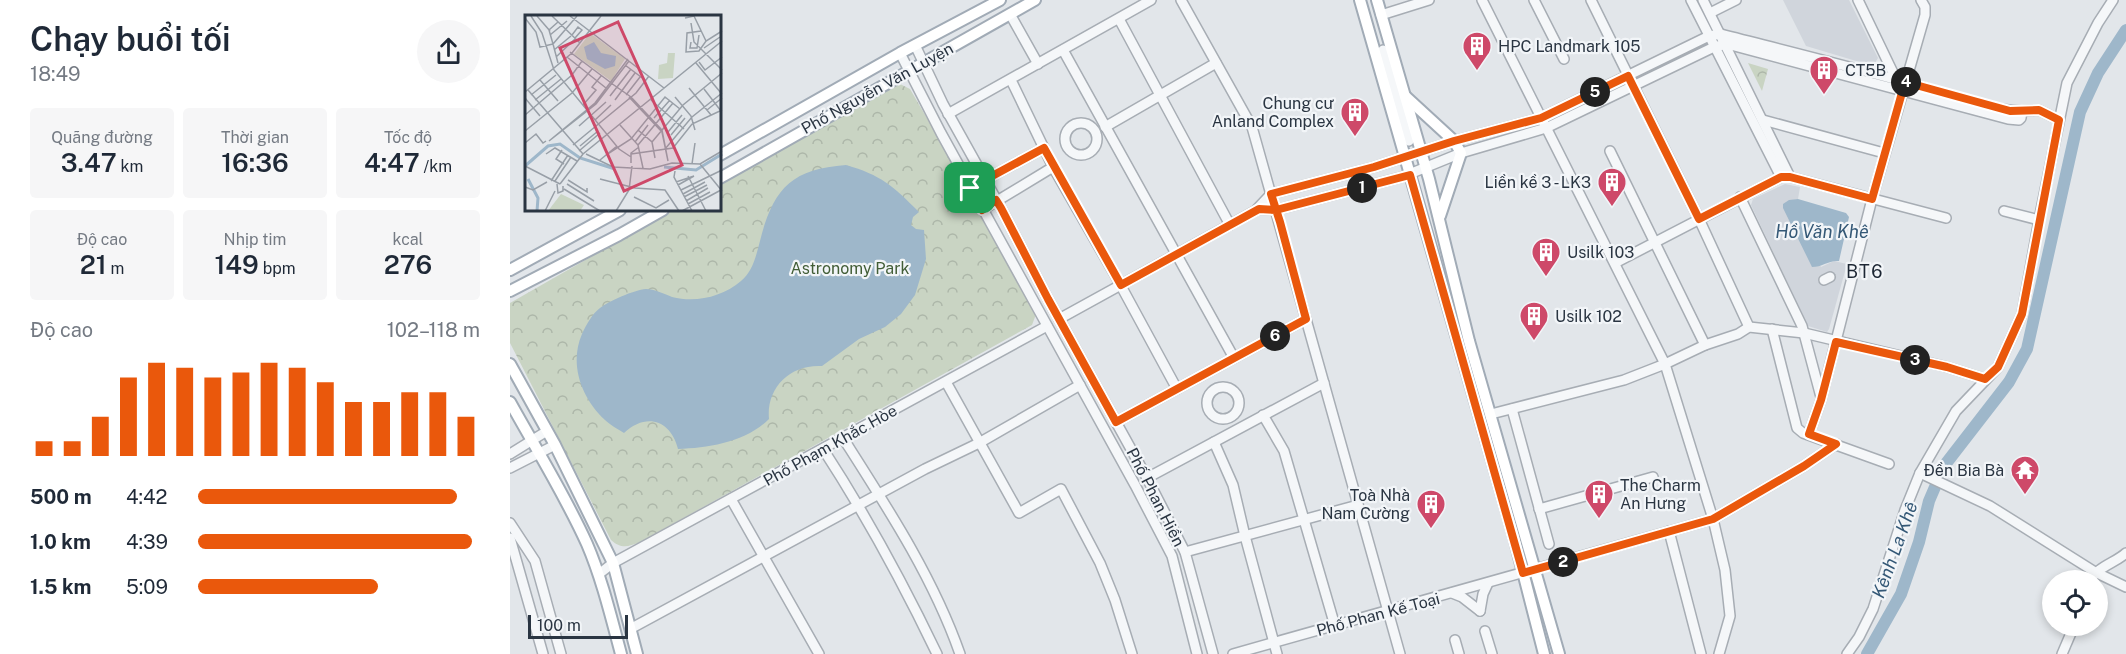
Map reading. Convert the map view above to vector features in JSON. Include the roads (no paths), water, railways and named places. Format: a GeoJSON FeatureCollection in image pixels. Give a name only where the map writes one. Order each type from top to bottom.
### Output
{"type":"FeatureCollection","features":[{"type":"Feature","properties":{"kind":"main road","name":"Phố Nguyễn Văn Luyện"},"geometry":{"type":"LineString","coordinates":[[722,154],[900,53],[1000,0]]}},
{"type":"Feature","properties":{"kind":"main road","name":"Phố Nguyễn Văn Luyện"},"geometry":{"type":"LineString","coordinates":[[722,177],[1035,0]]}},
{"type":"Feature","properties":{"kind":"main road"},"geometry":{"type":"LineString","coordinates":[[1360,0],[1544,654]]}},
{"type":"Feature","properties":{"kind":"main road"},"geometry":{"type":"LineString","coordinates":[[1377,0],[1421,152],[1469,341],[1559,654]]}},
{"type":"Feature","properties":{"kind":"main road"},"geometry":{"type":"LineString","coordinates":[[1405,96],[1454,141],[1461,153],[1439,219]]}},
{"type":"Feature","properties":{"kind":"main road"},"geometry":{"type":"LineString","coordinates":[[510,270],[616,212]]}},
{"type":"Feature","properties":{"kind":"main road"},"geometry":{"type":"LineString","coordinates":[[510,291],[659,212]]}},
{"type":"Feature","properties":{"kind":"main road"},"geometry":{"type":"LineString","coordinates":[[510,364],[555,445],[613,563],[637,654]]}},
{"type":"Feature","properties":{"kind":"main road"},"geometry":{"type":"LineString","coordinates":[[510,402],[575,518],[599,574],[621,654]]}},
{"type":"Feature","properties":{"kind":"street"},"geometry":{"type":"LineString","coordinates":[[948,114],[1151,0]]}},
{"type":"Feature","properties":{"kind":"street"},"geometry":{"type":"LineString","coordinates":[[1181,0],[1252,127],[1400,654]]}},
{"type":"Feature","properties":{"kind":"street"},"geometry":{"type":"LineString","coordinates":[[1381,15],[1429,0]]}},
{"type":"Feature","properties":{"kind":"street"},"geometry":{"type":"LineString","coordinates":[[1482,0],[1665,364],[1713,519],[1725,570],[1730,611],[1719,654]]}},
{"type":"Feature","properties":{"kind":"street"},"geometry":{"type":"LineString","coordinates":[[1534,0],[1564,59]]}},
{"type":"Feature","properties":{"kind":"street"},"geometry":{"type":"LineString","coordinates":[[1591,0],[1699,219],[1749,327]]}},
{"type":"Feature","properties":{"kind":"street"},"geometry":{"type":"LineString","coordinates":[[1691,0],[1714,47],[1786,177]]}},
{"type":"Feature","properties":{"kind":"street"},"geometry":{"type":"LineString","coordinates":[[1703,0],[1763,120],[1786,177]]}},
{"type":"Feature","properties":{"kind":"street"},"geometry":{"type":"LineString","coordinates":[[1710,13],[1736,0]]}},
{"type":"Feature","properties":{"kind":"street"},"geometry":{"type":"LineString","coordinates":[[1858,0],[1901,84]]}},
{"type":"Feature","properties":{"kind":"street"},"geometry":{"type":"LineString","coordinates":[[1809,434],[1821,400],[1901,84],[1925,15],[1925,7],[1921,0]]}},
{"type":"Feature","properties":{"kind":"street"},"geometry":{"type":"LineString","coordinates":[[1847,654],[1859,638],[1873,609],[1905,510],[1956,411],[1998,367],[2022,314],[2067,83],[2098,23],[2113,0]]}},
{"type":"Feature","properties":{"kind":"street"},"geometry":{"type":"LineString","coordinates":[[1010,14],[1038,64]]}},
{"type":"Feature","properties":{"kind":"street"},"geometry":{"type":"LineString","coordinates":[[1119,19],[1230,225]]}},
{"type":"Feature","properties":{"kind":"street"},"geometry":{"type":"LineString","coordinates":[[1059,319],[1259,209],[1271,194],[1541,118],[1709,36],[1721,34],[1901,84],[2008,119],[2019,120],[2022,111],[2039,110],[2059,120]]}},
{"type":"Feature","properties":{"kind":"street","name":"Phố Phan Hiền"},"geometry":{"type":"LineString","coordinates":[[915,45],[948,114],[1185,552],[1213,654]]}},
{"type":"Feature","properties":{"kind":"street"},"geometry":{"type":"LineString","coordinates":[[1259,209],[1276,210],[1410,175],[1461,153],[1546,128],[1714,47],[1727,45],[1901,84]]}},
{"type":"Feature","properties":{"kind":"street"},"geometry":{"type":"LineString","coordinates":[[1063,50],[1234,358]]}},
{"type":"Feature","properties":{"kind":"street"},"geometry":{"type":"LineString","coordinates":[[1383,50],[1409,141]]}},
{"type":"Feature","properties":{"kind":"street","name":"Phố Phan Hiền"},"geometry":{"type":"LineString","coordinates":[[900,53],[970,188],[1172,556],[1197,654]]}},
{"type":"Feature","properties":{"kind":"street"},"geometry":{"type":"LineString","coordinates":[[1105,127],[1216,63]]}},
{"type":"Feature","properties":{"kind":"street"},"geometry":{"type":"LineString","coordinates":[[1011,80],[1053,167],[1121,285],[1177,389]]}},
{"type":"Feature","properties":{"kind":"street"},"geometry":{"type":"LineString","coordinates":[[1763,120],[1884,153]]}},
{"type":"Feature","properties":{"kind":"street"},"geometry":{"type":"LineString","coordinates":[[970,188],[984,179],[1046,152],[1066,148]]}},
{"type":"Feature","properties":{"kind":"street"},"geometry":{"type":"LineString","coordinates":[[1610,151],[1705,345]]}},
{"type":"Feature","properties":{"kind":"street"},"geometry":{"type":"LineString","coordinates":[[982,210],[1053,167]]}},
{"type":"Feature","properties":{"kind":"street"},"geometry":{"type":"LineString","coordinates":[[1615,263],[1740,197],[1786,177],[1946,218]]}},
{"type":"Feature","properties":{"kind":"street"},"geometry":{"type":"LineString","coordinates":[[1740,197],[1804,333],[1821,400]]}},
{"type":"Feature","properties":{"kind":"street"},"geometry":{"type":"LineString","coordinates":[[2004,211],[2039,220]]}},
{"type":"Feature","properties":{"kind":"street","name":"Phố Phạm Khắc Hòe"},"geometry":{"type":"LineString","coordinates":[[599,574],[613,563],[1047,326],[1049,317],[1059,319]]}},
{"type":"Feature","properties":{"kind":"street"},"geometry":{"type":"LineString","coordinates":[[1116,422],[1306,319]]}},
{"type":"Feature","properties":{"kind":"street"},"geometry":{"type":"LineString","coordinates":[[1491,414],[1624,380],[1705,345],[1738,334],[1749,327],[1804,333],[1947,367],[1985,379]]}},
{"type":"Feature","properties":{"kind":"street"},"geometry":{"type":"LineString","coordinates":[[1772,329],[1797,428],[1803,433],[1890,464]]}},
{"type":"Feature","properties":{"kind":"street"},"geometry":{"type":"LineString","coordinates":[[1208,372],[1216,390]]}},
{"type":"Feature","properties":{"kind":"street"},"geometry":{"type":"LineString","coordinates":[[946,382],[1019,513],[1061,489],[1100,563],[1115,600],[1132,654]]}},
{"type":"Feature","properties":{"kind":"street"},"geometry":{"type":"LineString","coordinates":[[1147,478],[1324,383]]}},
{"type":"Feature","properties":{"kind":"street"},"geometry":{"type":"LineString","coordinates":[[630,629],[879,494],[979,443],[1080,385]]}},
{"type":"Feature","properties":{"kind":"street"},"geometry":{"type":"LineString","coordinates":[[1219,387],[1229,388],[1237,394],[1239,404],[1236,413],[1230,417],[1217,418],[1210,412],[1207,402],[1211,393],[1219,387]]}},
{"type":"Feature","properties":{"kind":"street"},"geometry":{"type":"LineString","coordinates":[[1512,409],[1549,544]]}},
{"type":"Feature","properties":{"kind":"street"},"geometry":{"type":"LineString","coordinates":[[1263,416],[1284,451],[1335,626]]}},
{"type":"Feature","properties":{"kind":"street"},"geometry":{"type":"LineString","coordinates":[[1230,417],[1239,429]]}},
{"type":"Feature","properties":{"kind":"street"},"geometry":{"type":"LineString","coordinates":[[510,454],[547,431]]}},
{"type":"Feature","properties":{"kind":"street"},"geometry":{"type":"LineString","coordinates":[[843,438],[922,568],[960,654]]}},
{"type":"Feature","properties":{"kind":"street"},"geometry":{"type":"LineString","coordinates":[[1214,442],[1233,485],[1277,654]]}},
{"type":"Feature","properties":{"kind":"street","name":"Phố Phan Kế Toại"},"geometry":{"type":"LineString","coordinates":[[1233,654],[1713,519],[1804,466],[1836,444]]}},
{"type":"Feature","properties":{"kind":"street"},"geometry":{"type":"LineString","coordinates":[[510,468],[555,445]]}},
{"type":"Feature","properties":{"kind":"street"},"geometry":{"type":"LineString","coordinates":[[823,449],[859,505],[900,578],[937,654]]}},
{"type":"Feature","properties":{"kind":"street"},"geometry":{"type":"LineString","coordinates":[[1924,475],[1990,506],[2084,570]]}},
{"type":"Feature","properties":{"kind":"street"},"geometry":{"type":"LineString","coordinates":[[1539,509],[1653,477]]}},
{"type":"Feature","properties":{"kind":"street"},"geometry":{"type":"LineString","coordinates":[[731,499],[819,654]]}},
{"type":"Feature","properties":{"kind":"street"},"geometry":{"type":"LineString","coordinates":[[1185,552],[1358,505]]}},
{"type":"Feature","properties":{"kind":"street"},"geometry":{"type":"LineString","coordinates":[[510,523],[536,561],[561,654]]}},
{"type":"Feature","properties":{"kind":"street"},"geometry":{"type":"LineString","coordinates":[[1669,531],[1701,654]]}},
{"type":"Feature","properties":{"kind":"street"},"geometry":{"type":"LineString","coordinates":[[510,538],[543,654]]}},
{"type":"Feature","properties":{"kind":"street"},"geometry":{"type":"LineString","coordinates":[[2103,570],[2126,553]]}},
{"type":"Feature","properties":{"kind":"street"},"geometry":{"type":"LineString","coordinates":[[2108,581],[2126,587]]}},
{"type":"Feature","properties":{"kind":"street"},"geometry":{"type":"LineString","coordinates":[[1452,593],[1467,600],[1480,611],[1488,583]]}},
{"type":"Feature","properties":{"kind":"street"},"geometry":{"type":"LineString","coordinates":[[1539,603],[1551,645]]}},
{"type":"Feature","properties":{"kind":"street"},"geometry":{"type":"LineString","coordinates":[[1485,631],[1492,654]]}},
{"type":"Feature","properties":{"kind":"street"},"geometry":{"type":"LineString","coordinates":[[2062,654],[2070,636]]}},
{"type":"Feature","properties":{"kind":"street"},"geometry":{"type":"LineString","coordinates":[[1455,640],[1459,654]]}},
{"type":"Feature","properties":{"kind":"water"},"geometry":{"type":"Polygon","coordinates":[[[846,165],[886,182],[919,212],[913,217],[911,225],[916,229],[924,230],[926,259],[915,295],[901,314],[885,327],[859,339],[822,366],[800,369],[782,380],[772,397],[769,419],[760,427],[738,438],[714,445],[678,449],[670,431],[657,422],[649,421],[632,426],[624,433],[605,420],[589,402],[577,369],[578,345],[594,313],[609,302],[646,289],[681,299],[699,299],[717,295],[734,287],[751,268],[771,208],[787,185],[811,171],[846,165]]]}},
{"type":"Feature","properties":{"kind":"water","name":"Hồ Văn Khê"},"geometry":{"type":"Polygon","coordinates":[[[1798,199],[1846,213],[1849,217],[1839,261],[1812,267],[1783,208],[1783,204],[1789,200],[1798,199]]]}},
{"type":"Feature","properties":{"kind":"waterway","name":"Kênh La Khê"},"geometry":{"type":"LineString","coordinates":[[1867,654],[1901,594],[1919,542],[1929,501],[1944,466],[2009,382],[2027,349],[2080,112],[2098,73],[2126,30]]}},
{"type":"Feature","properties":{"kind":"place","name":"HPC Landmark 105"},"geometry":{"type":"Point","coordinates":[1477,72]}},
{"type":"Feature","properties":{"kind":"place","name":"CT5B"},"geometry":{"type":"Point","coordinates":[1824,96]}},
{"type":"Feature","properties":{"kind":"place","name":"Chung cư Anland Complex"},"geometry":{"type":"Point","coordinates":[1355,138]}},
{"type":"Feature","properties":{"kind":"place","name":"Liền kề 3 - LK3"},"geometry":{"type":"Point","coordinates":[1612,208]}},
{"type":"Feature","properties":{"kind":"place","name":"Usilk 103"},"geometry":{"type":"Point","coordinates":[1546,278]}},
{"type":"Feature","properties":{"kind":"place","name":"Usilk 102"},"geometry":{"type":"Point","coordinates":[1534,342]}},
{"type":"Feature","properties":{"kind":"place","name":"Đền Bia Bà"},"geometry":{"type":"Point","coordinates":[2025,496]}},
{"type":"Feature","properties":{"kind":"place","name":"The Charm An Hưng"},"geometry":{"type":"Point","coordinates":[1599,520]}},
{"type":"Feature","properties":{"kind":"place","name":"Toà Nhà Nam Cường"},"geometry":{"type":"Point","coordinates":[1431,530]}},
{"type":"Feature","properties":{"kind":"district","name":"BT6"},"geometry":{"type":"Point","coordinates":[1865,272]}},
{"type":"Feature","properties":{"kind":"park label","name":"Astronomy Park"},"geometry":{"type":"Point","coordinates":[850,268]}}]}
